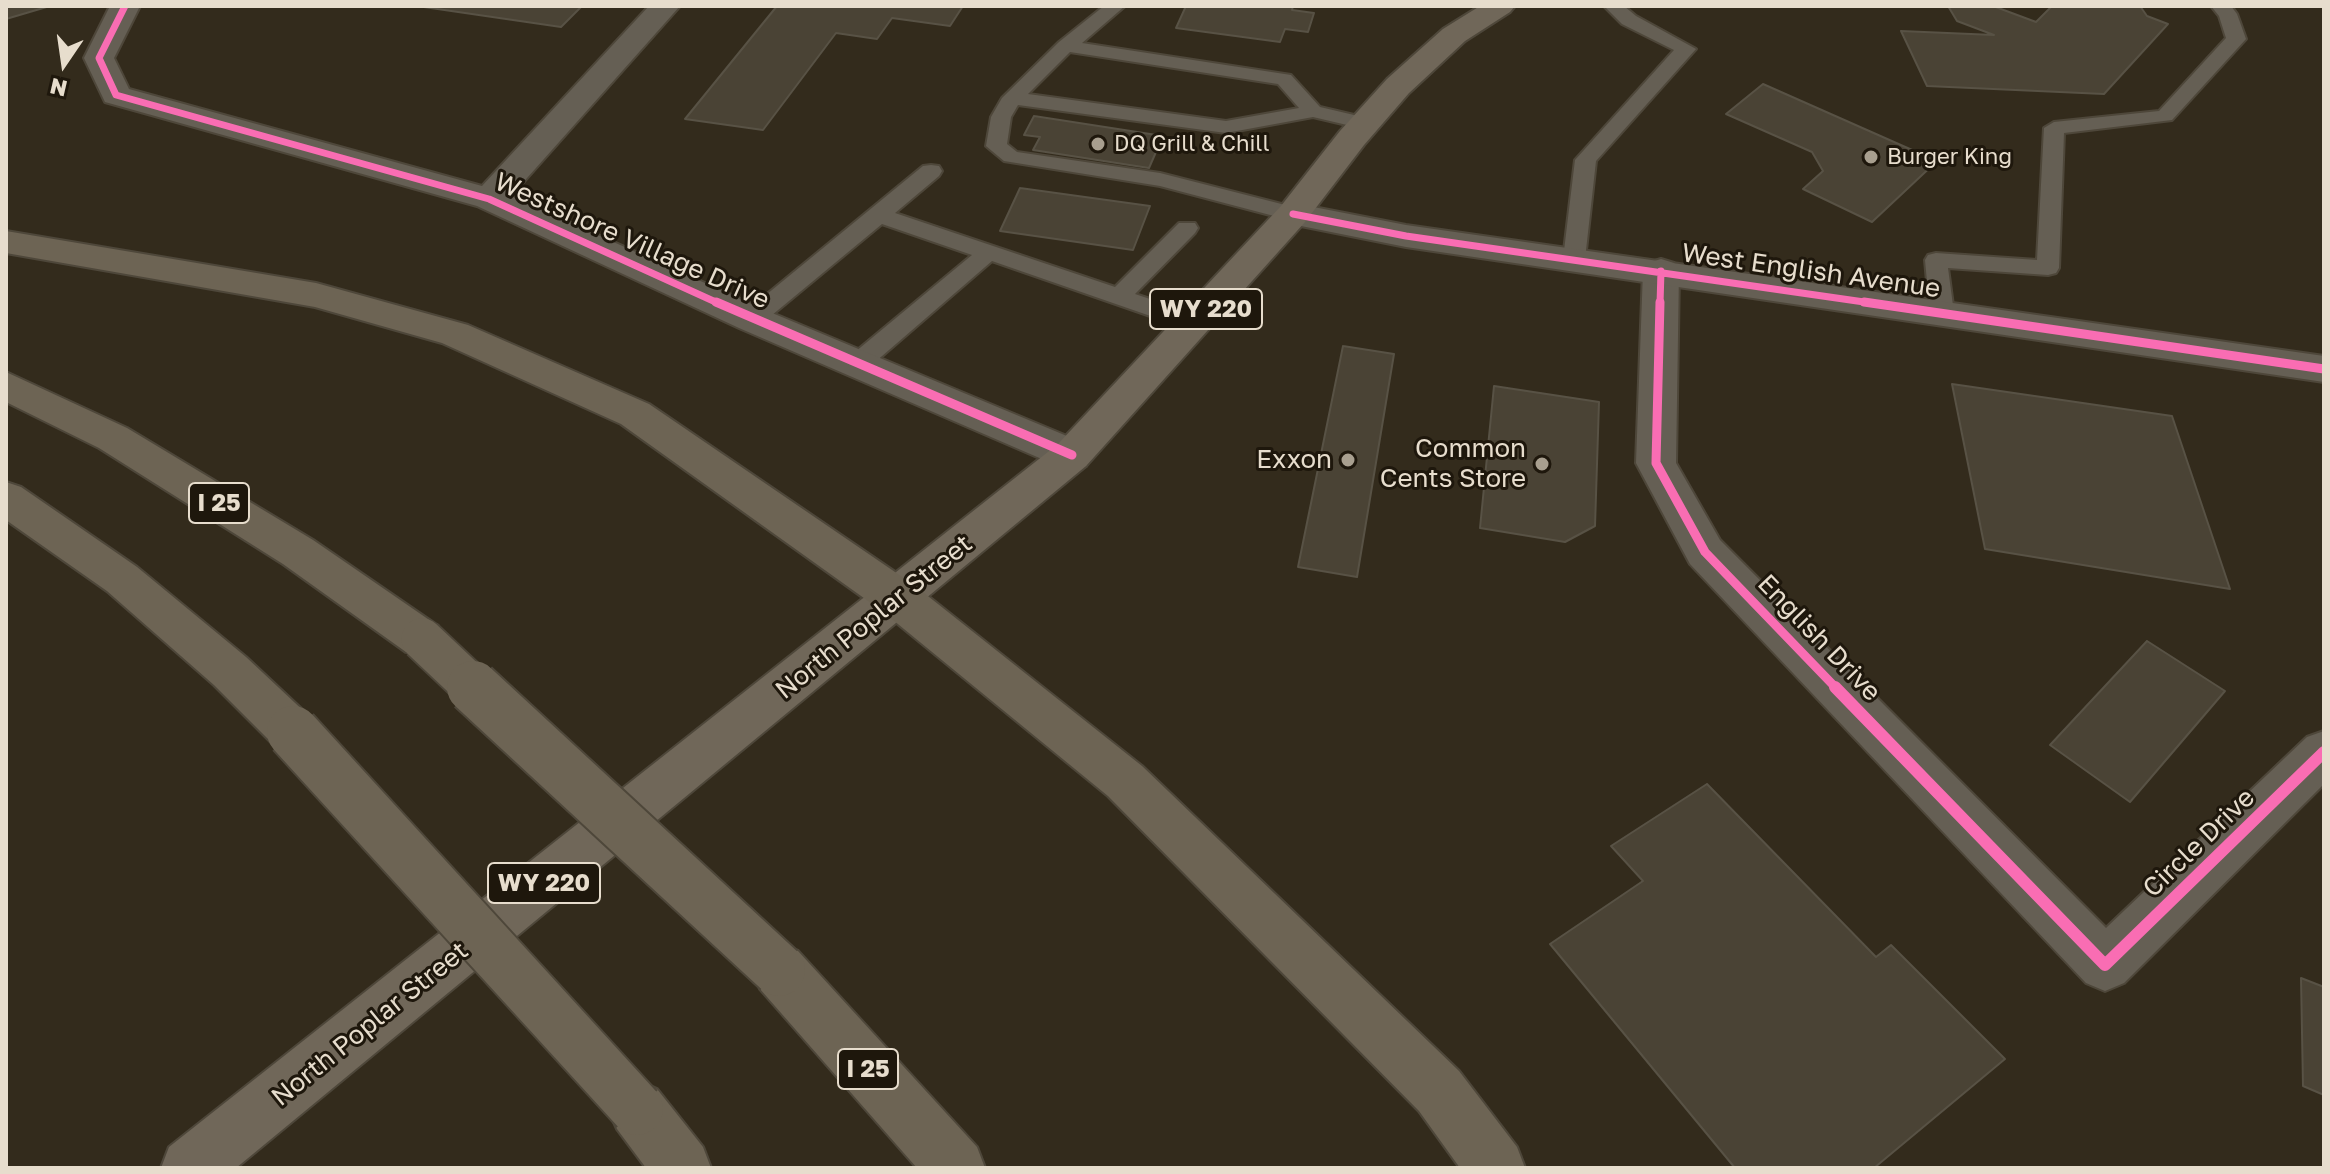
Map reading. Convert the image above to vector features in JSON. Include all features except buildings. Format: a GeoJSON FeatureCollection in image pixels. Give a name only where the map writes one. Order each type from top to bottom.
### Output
{"type":"FeatureCollection","features":[{"type":"Feature","properties":{"kind":"highway"},"geometry":{"type":"LineString","coordinates":[[6,242],[316,295],[455,334],[635,414],[898,598],[1125,781],[1439,1091],[1496,1168]]}},
{"type":"Feature","properties":{"kind":"highway","name":"I 25"},"geometry":{"type":"LineString","coordinates":[[6,386],[113,438],[298,552],[422,639],[779,970],[956,1168]]}},
{"type":"Feature","properties":{"kind":"highway"},"geometry":{"type":"LineString","coordinates":[[6,498],[122,579],[230,671],[293,732],[637,1109],[682,1168]]}},
{"type":"Feature","properties":{"kind":"main road","name":"North Poplar Street"},"geometry":{"type":"LineString","coordinates":[[190,1168],[1072,455],[1293,214],[1364,123],[1398,86],[1454,35],[1500,6]]}},
{"type":"Feature","properties":{"kind":"street","name":"Westshore Village Drive"},"geometry":{"type":"LineString","coordinates":[[125,6],[99,58],[116,95],[489,199],[752,319],[1072,455]]}},
{"type":"Feature","properties":{"kind":"street"},"geometry":{"type":"LineString","coordinates":[[489,199],[665,6]]}},
{"type":"Feature","properties":{"kind":"street","name":"West English Avenue"},"geometry":{"type":"LineString","coordinates":[[1293,214],[1406,236],[2324,369]]}},
{"type":"Feature","properties":{"kind":"street","name":"English Drive"},"geometry":{"type":"LineString","coordinates":[[1661,271],[1656,463],[1705,552],[2105,965]]}},
{"type":"Feature","properties":{"kind":"street","name":"Circle Drive"},"geometry":{"type":"LineString","coordinates":[[2105,965],[2324,752]]}},
{"type":"Feature","properties":{"kind":"lane"},"geometry":{"type":"LineString","coordinates":[[1116,6],[1066,46],[1012,98],[1001,117],[996,146],[1011,157],[1160,180],[1293,214]]}},
{"type":"Feature","properties":{"kind":"lane"},"geometry":{"type":"LineString","coordinates":[[1574,259],[1586,160],[1686,49],[1629,20],[1613,6]]}},
{"type":"Feature","properties":{"kind":"lane"},"geometry":{"type":"LineString","coordinates":[[1942,313],[1936,260],[2048,268],[2054,128],[2165,116],[2236,39],[2228,14],[2220,6]]}},
{"type":"Feature","properties":{"kind":"lane"},"geometry":{"type":"LineString","coordinates":[[1066,46],[1284,79],[1313,111]]}},
{"type":"Feature","properties":{"kind":"lane"},"geometry":{"type":"LineString","coordinates":[[1012,98],[1226,127],[1313,111],[1364,123]]}},
{"type":"Feature","properties":{"kind":"lane"},"geometry":{"type":"LineString","coordinates":[[752,319],[931,171]]}},
{"type":"Feature","properties":{"kind":"lane"},"geometry":{"type":"LineString","coordinates":[[879,215],[1193,322]]}},
{"type":"Feature","properties":{"kind":"lane"},"geometry":{"type":"LineString","coordinates":[[1119,297],[1187,228]]}},
{"type":"Feature","properties":{"kind":"lane"},"geometry":{"type":"LineString","coordinates":[[858,363],[988,253]]}},
{"type":"Feature","properties":{"kind":"cycle path"},"geometry":{"type":"LineString","coordinates":[[125,6],[99,58],[116,95],[489,199],[752,319],[1072,455]]}},
{"type":"Feature","properties":{"kind":"cycle path"},"geometry":{"type":"LineString","coordinates":[[1293,214],[1406,236],[2324,369]]}},
{"type":"Feature","properties":{"kind":"cycle path"},"geometry":{"type":"LineString","coordinates":[[1661,271],[1656,463],[1705,552],[2105,965],[2324,752]]}},
{"type":"Feature","properties":{"kind":"place","name":"DQ Grill & Chill"},"geometry":{"type":"Point","coordinates":[1098,144]}},
{"type":"Feature","properties":{"kind":"place","name":"Burger King"},"geometry":{"type":"Point","coordinates":[1871,157]}},
{"type":"Feature","properties":{"kind":"place","name":"Exxon"},"geometry":{"type":"Point","coordinates":[1348,460]}},
{"type":"Feature","properties":{"kind":"place","name":"Common Cents Store"},"geometry":{"type":"Point","coordinates":[1542,464]}}]}
